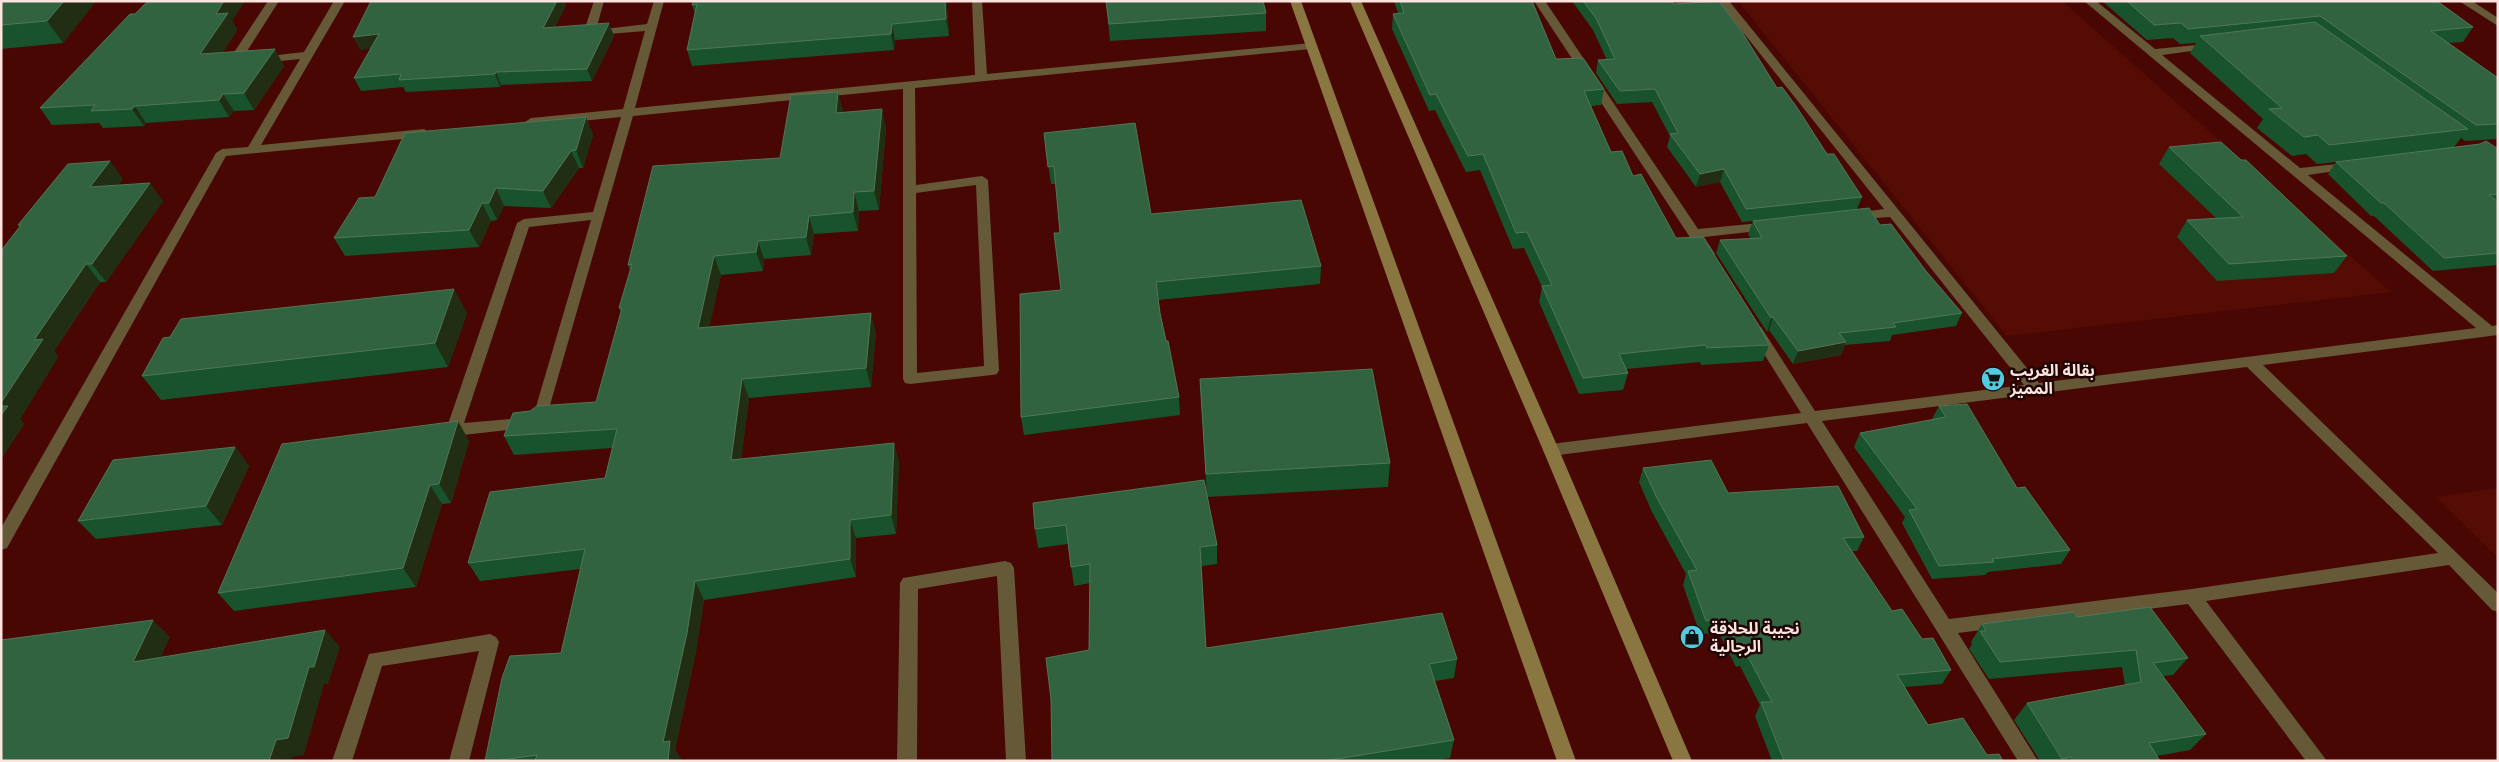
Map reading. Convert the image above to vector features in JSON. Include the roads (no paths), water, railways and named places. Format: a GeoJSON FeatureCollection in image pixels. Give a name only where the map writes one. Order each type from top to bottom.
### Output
{"type":"FeatureCollection","features":[{"type":"Feature","properties":{"kind":"street"},"geometry":{"type":"LineString","coordinates":[[274,1],[233,63],[308,55]]}},
{"type":"Feature","properties":{"kind":"street"},"geometry":{"type":"LineString","coordinates":[[252,150],[340,1]]}},
{"type":"Feature","properties":{"kind":"street"},"geometry":{"type":"LineString","coordinates":[[599,1],[589,34],[652,27]]}},
{"type":"Feature","properties":{"kind":"street"},"geometry":{"type":"LineString","coordinates":[[599,215],[524,223],[454,430],[539,422],[599,215],[659,1]]}},
{"type":"Feature","properties":{"kind":"street"},"geometry":{"type":"LineString","coordinates":[[977,1],[981,78]]}},
{"type":"Feature","properties":{"kind":"street"},"geometry":{"type":"LineString","coordinates":[[1295,1],[1567,761]]}},
{"type":"Feature","properties":{"kind":"street"},"geometry":{"type":"LineString","coordinates":[[1354,1],[1551,450],[1683,761]]}},
{"type":"Feature","properties":{"kind":"street"},"geometry":{"type":"LineString","coordinates":[[1540,1],[1716,267]]}},
{"type":"Feature","properties":{"kind":"street"},"geometry":{"type":"LineString","coordinates":[[1723,1],[2035,388]]}},
{"type":"Feature","properties":{"kind":"street"},"geometry":{"type":"LineString","coordinates":[[2089,1],[2493,330]]}},
{"type":"Feature","properties":{"kind":"street"},"geometry":{"type":"LineString","coordinates":[[2464,1],[2498,23]]}},
{"type":"Feature","properties":{"kind":"street"},"geometry":{"type":"LineString","coordinates":[[2153,53],[2230,43]]}},
{"type":"Feature","properties":{"kind":"street"},"geometry":{"type":"LineString","coordinates":[[519,123],[1311,46]]}},
{"type":"Feature","properties":{"kind":"street"},"geometry":{"type":"LineString","coordinates":[[909,85],[909,190],[910,379],[992,370],[982,180],[909,190]]}},
{"type":"Feature","properties":{"kind":"street"},"geometry":{"type":"LineString","coordinates":[[1,544],[222,152],[440,131]]}},
{"type":"Feature","properties":{"kind":"street"},"geometry":{"type":"LineString","coordinates":[[2299,172],[2365,164]]}},
{"type":"Feature","properties":{"kind":"street"},"geometry":{"type":"LineString","coordinates":[[1844,218],[1893,212]]}},
{"type":"Feature","properties":{"kind":"street"},"geometry":{"type":"LineString","coordinates":[[1695,234],[1784,224]]}},
{"type":"Feature","properties":{"kind":"street"},"geometry":{"type":"LineString","coordinates":[[1748,316],[2028,761]]}},
{"type":"Feature","properties":{"kind":"street"},"geometry":{"type":"LineString","coordinates":[[1551,450],[2493,330]]}},
{"type":"Feature","properties":{"kind":"street"},"geometry":{"type":"LineString","coordinates":[[2250,361],[2453,558],[2498,605]]}},
{"type":"Feature","properties":{"kind":"street"},"geometry":{"type":"LineString","coordinates":[[1945,628],[2192,596],[2453,558]]}},
{"type":"Feature","properties":{"kind":"street"},"geometry":{"type":"LineString","coordinates":[[907,761],[909,583],[1005,568],[1016,761]]}},
{"type":"Feature","properties":{"kind":"street"},"geometry":{"type":"LineString","coordinates":[[2192,596],[2318,761]]}},
{"type":"Feature","properties":{"kind":"street"},"geometry":{"type":"LineString","coordinates":[[342,761],[375,659],[490,642],[459,761]]}},
{"type":"Feature","properties":{"kind":"place","name":"بقالة الغريب المميز"},"geometry":{"type":"Point","coordinates":[1993,379]}},
{"type":"Feature","properties":{"kind":"place","name":"نجيبة للحلاقة الرجالية"},"geometry":{"type":"Point","coordinates":[1692,637]}}]}
